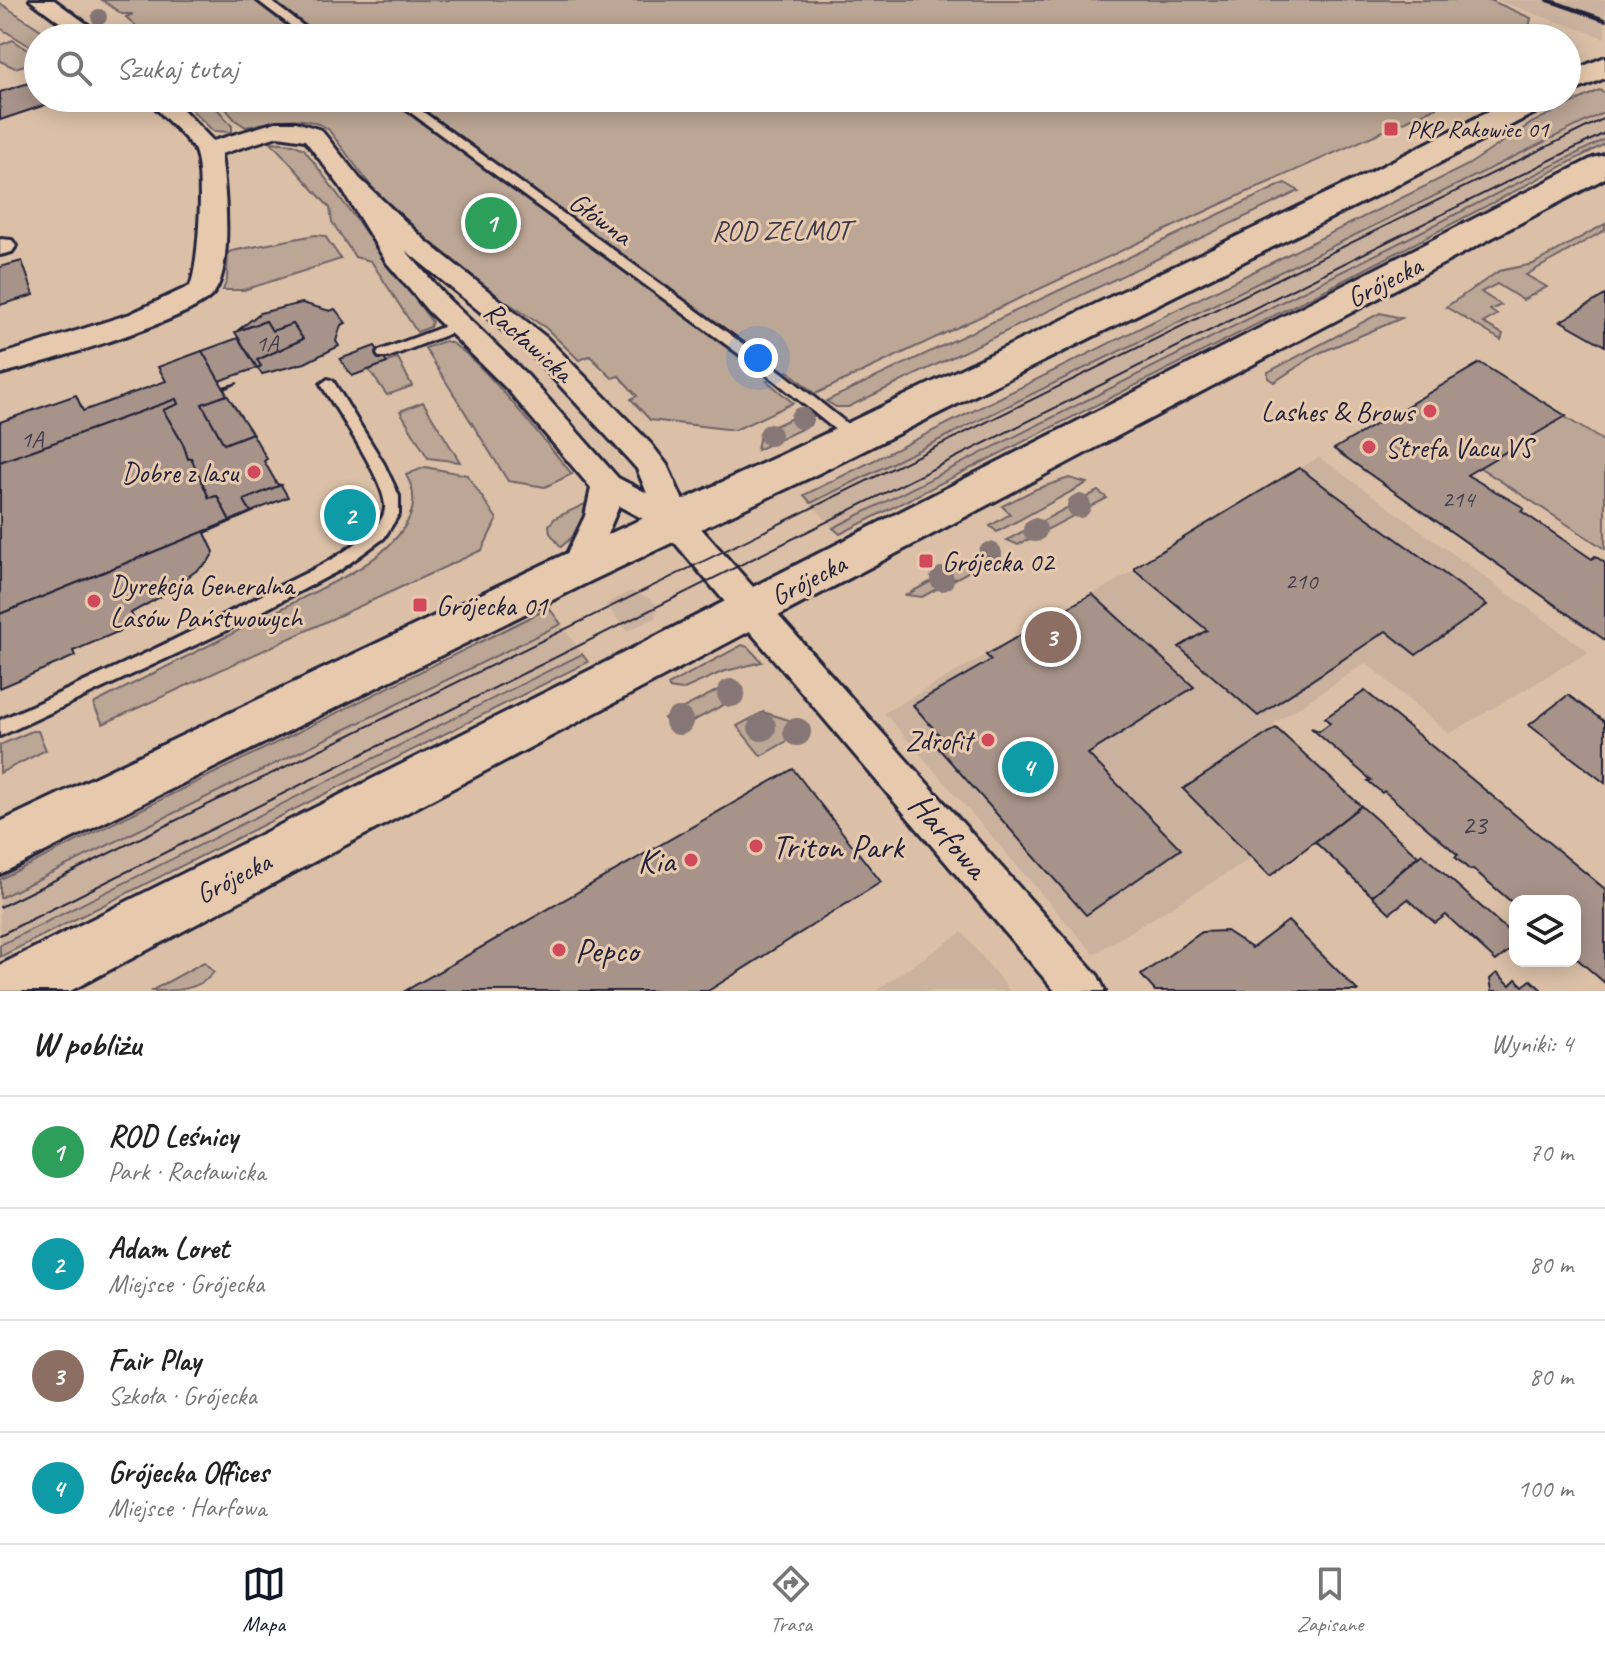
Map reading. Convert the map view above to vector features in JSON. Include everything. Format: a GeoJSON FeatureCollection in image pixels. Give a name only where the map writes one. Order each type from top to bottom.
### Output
{"type":"FeatureCollection","features":[{"type":"Feature","properties":{"kind":"main road"},"geometry":{"type":"LineString","coordinates":[[1581,78],[1605,66]]}},
{"type":"Feature","properties":{"kind":"main road"},"geometry":{"type":"LineString","coordinates":[[0,849],[854,437],[1381,180],[1512,112]]}},
{"type":"Feature","properties":{"kind":"main road","name":"Grójecka"},"geometry":{"type":"LineString","coordinates":[[10,991],[618,679],[751,607],[1605,165]]}},
{"type":"Feature","properties":{"kind":"street"},"geometry":{"type":"LineString","coordinates":[[40,0],[75,24]]}},
{"type":"Feature","properties":{"kind":"street"},"geometry":{"type":"LineString","coordinates":[[0,365],[168,309],[202,290],[210,269],[212,169],[208,150],[172,112]]}},
{"type":"Feature","properties":{"kind":"street","name":"Racławicka"},"geometry":{"type":"LineString","coordinates":[[208,150],[269,130],[302,131],[322,144],[396,257],[518,383],[607,486],[676,522]]}},
{"type":"Feature","properties":{"kind":"street","name":"Racławicka"},"geometry":{"type":"LineString","coordinates":[[351,184],[417,247],[537,344],[569,375],[651,465],[676,522],[751,607]]}},
{"type":"Feature","properties":{"kind":"street"},"geometry":{"type":"LineString","coordinates":[[577,568],[601,516],[607,486]]}},
{"type":"Feature","properties":{"kind":"street","name":"Harfowa"},"geometry":{"type":"LineString","coordinates":[[751,607],[1083,991]]}},
{"type":"Feature","properties":{"kind":"lane"},"geometry":{"type":"LineString","coordinates":[[262,0],[295,24]]}},
{"type":"Feature","properties":{"kind":"lane","name":"Główna"},"geometry":{"type":"LineString","coordinates":[[416,112],[778,376],[854,437]]}},
{"type":"Feature","properties":{"kind":"lane"},"geometry":{"type":"LineString","coordinates":[[384,354],[459,325]]}},
{"type":"Feature","properties":{"kind":"lane"},"geometry":{"type":"LineString","coordinates":[[0,728],[125,673],[234,619],[346,558],[379,533],[393,509],[392,500],[328,384]]}},
{"type":"Feature","properties":{"kind":"shaded area"},"geometry":{"type":"Polygon","coordinates":[[[1497,0],[1605,0],[1605,38],[1581,30],[1581,24],[1564,24],[1497,0]]]}},
{"type":"Feature","properties":{"kind":"shaded area"},"geometry":{"type":"Polygon","coordinates":[[[1605,112],[1605,139],[833,528],[811,503],[1605,112]]]}},
{"type":"Feature","properties":{"kind":"shaded area"},"geometry":{"type":"Polygon","coordinates":[[[1319,457],[1589,652],[1449,734],[1366,663],[1273,724],[1276,728],[1272,731],[1183,789],[1252,858],[1094,954],[884,713],[1137,569],[1319,457]]]}},
{"type":"Feature","properties":{"kind":"shaded area"},"geometry":{"type":"Polygon","coordinates":[[[631,591],[649,598],[655,603],[657,612],[655,618],[627,631],[605,604],[631,591]]]}},
{"type":"Feature","properties":{"kind":"shaded area"},"geometry":{"type":"Polygon","coordinates":[[[561,624],[582,654],[0,945],[0,898],[561,624]]]}},
{"type":"Feature","properties":{"kind":"shaded area"},"geometry":{"type":"Polygon","coordinates":[[[962,932],[1010,991],[875,991],[962,932]]]}},
{"type":"Feature","properties":{"kind":"green space"},"geometry":{"type":"Polygon","coordinates":[[[102,0],[1490,0],[1531,18],[1530,24],[134,24],[126,17],[133,14],[122,14],[102,0]]]}},
{"type":"Feature","properties":{"kind":"green space"},"geometry":{"type":"Polygon","coordinates":[[[0,3],[32,24],[24,24],[24,43],[0,28],[0,3]]]}},
{"type":"Feature","properties":{"kind":"green space"},"geometry":{"type":"Polygon","coordinates":[[[13,40],[24,47],[24,65],[15,68],[0,61],[0,45],[13,40]]]}},
{"type":"Feature","properties":{"kind":"green space"},"geometry":{"type":"Polygon","coordinates":[[[1599,90],[1605,93],[1605,112],[811,503],[804,495],[1468,165],[1533,122],[1554,112],[1581,112],[1581,99],[1599,90]]]}},
{"type":"Feature","properties":{"kind":"green space"},"geometry":{"type":"Polygon","coordinates":[[[194,112],[220,112],[232,126],[232,132],[213,131],[194,112]]]}},
{"type":"Feature","properties":{"kind":"green space","name":"ROD ZELMOT"},"geometry":{"type":"Polygon","coordinates":[[[228,112],[1426,112],[815,394],[788,371],[767,381],[793,403],[735,430],[650,420],[631,399],[637,396],[619,376],[612,378],[590,356],[579,360],[546,328],[447,263],[383,202],[328,129],[309,121],[277,121],[246,127],[228,112]]]}},
{"type":"Feature","properties":{"kind":"green space"},"geometry":{"type":"Polygon","coordinates":[[[1605,139],[1605,144],[1331,287],[840,534],[833,528],[1605,139]]]}},
{"type":"Feature","properties":{"kind":"green space"},"geometry":{"type":"Polygon","coordinates":[[[271,142],[293,144],[304,149],[432,322],[430,327],[417,332],[371,261],[355,257],[332,222],[330,208],[271,142]]]}},
{"type":"Feature","properties":{"kind":"green space"},"geometry":{"type":"Polygon","coordinates":[[[1285,183],[1299,191],[848,407],[836,407],[826,401],[1285,183]]]}},
{"type":"Feature","properties":{"kind":"green space"},"geometry":{"type":"Polygon","coordinates":[[[1605,224],[1605,230],[1526,275],[1547,287],[1523,300],[1497,284],[1481,292],[1501,305],[1490,310],[1497,315],[1483,323],[1503,334],[1501,340],[1446,307],[1499,271],[1533,264],[1605,224]]]}},
{"type":"Feature","properties":{"kind":"green space"},"geometry":{"type":"Polygon","coordinates":[[[315,235],[325,236],[341,259],[244,290],[223,290],[227,280],[228,253],[315,235]]]}},
{"type":"Feature","properties":{"kind":"green space"},"geometry":{"type":"Polygon","coordinates":[[[1380,313],[1402,318],[1317,354],[1274,382],[1268,378],[1268,372],[1380,313]]]}},
{"type":"Feature","properties":{"kind":"green space"},"geometry":{"type":"Polygon","coordinates":[[[445,341],[457,346],[472,359],[572,474],[545,487],[508,481],[425,348],[445,341]]]}},
{"type":"Feature","properties":{"kind":"green space"},"geometry":{"type":"Polygon","coordinates":[[[398,358],[412,386],[387,395],[369,370],[398,358]]]}},
{"type":"Feature","properties":{"kind":"green space"},"geometry":{"type":"Polygon","coordinates":[[[423,402],[460,462],[428,458],[400,411],[423,402]]]}},
{"type":"Feature","properties":{"kind":"green space"},"geometry":{"type":"Polygon","coordinates":[[[809,410],[814,414],[810,425],[757,450],[760,433],[809,410]]]}},
{"type":"Feature","properties":{"kind":"green space"},"geometry":{"type":"Polygon","coordinates":[[[1560,414],[1605,442],[1605,549],[1479,467],[1560,414]]]}},
{"type":"Feature","properties":{"kind":"green space"},"geometry":{"type":"Polygon","coordinates":[[[425,467],[467,475],[497,519],[482,550],[103,724],[95,703],[372,560],[398,536],[407,522],[412,507],[412,491],[406,475],[425,467]]]}},
{"type":"Feature","properties":{"kind":"green space"},"geometry":{"type":"Polygon","coordinates":[[[1069,478],[1087,483],[997,532],[990,526],[1010,514],[1002,506],[1036,489],[1069,478]]]}},
{"type":"Feature","properties":{"kind":"green space"},"geometry":{"type":"Polygon","coordinates":[[[1098,491],[1107,498],[1018,545],[1007,540],[1098,491]]]}},
{"type":"Feature","properties":{"kind":"green space"},"geometry":{"type":"Polygon","coordinates":[[[587,503],[582,528],[561,547],[550,533],[549,525],[555,518],[587,503]]]}},
{"type":"Feature","properties":{"kind":"green space"},"geometry":{"type":"Polygon","coordinates":[[[996,546],[1000,549],[999,555],[922,597],[906,595],[996,546]]]}},
{"type":"Feature","properties":{"kind":"green space"},"geometry":{"type":"Polygon","coordinates":[[[549,608],[561,624],[0,898],[0,879],[549,608]]]}},
{"type":"Feature","properties":{"kind":"green space"},"geometry":{"type":"Polygon","coordinates":[[[742,645],[762,662],[722,672],[682,690],[669,688],[668,685],[742,645]]]}},
{"type":"Feature","properties":{"kind":"green space"},"geometry":{"type":"Polygon","coordinates":[[[582,654],[588,662],[0,957],[0,945],[582,654]]]}},
{"type":"Feature","properties":{"kind":"green space"},"geometry":{"type":"Polygon","coordinates":[[[736,686],[744,694],[680,728],[670,726],[664,718],[718,690],[736,686]]]}},
{"type":"Feature","properties":{"kind":"green space"},"geometry":{"type":"Polygon","coordinates":[[[763,712],[789,720],[799,734],[761,756],[737,726],[763,712]]]}},
{"type":"Feature","properties":{"kind":"green space"},"geometry":{"type":"Polygon","coordinates":[[[38,731],[46,750],[0,773],[0,745],[38,731]]]}},
{"type":"Feature","properties":{"kind":"green space"},"geometry":{"type":"Polygon","coordinates":[[[204,962],[214,972],[201,983],[177,990],[151,991],[204,962]]]}},
{"type":"Feature","properties":{"kind":"building"},"geometry":{"type":"Polygon","coordinates":[[[24,84],[24,112],[0,120],[0,92],[24,84]]]}},
{"type":"Feature","properties":{"kind":"building"},"geometry":{"type":"Polygon","coordinates":[[[22,261],[34,295],[0,305],[0,267],[22,261]]]}},
{"type":"Feature","properties":{"kind":"building"},"geometry":{"type":"Polygon","coordinates":[[[1605,295],[1605,346],[1561,321],[1605,295]]]}},
{"type":"Feature","properties":{"kind":"building"},"geometry":{"type":"Polygon","coordinates":[[[302,303],[330,311],[335,309],[346,323],[341,325],[336,341],[339,346],[305,363],[262,374],[257,368],[261,366],[257,360],[303,339],[293,324],[272,331],[266,321],[237,331],[260,313],[302,303]]]}},
{"type":"Feature","properties":{"kind":"building"},"geometry":{"type":"Polygon","coordinates":[[[266,321],[272,331],[293,324],[303,339],[257,360],[261,366],[257,368],[235,332],[266,321]]]}},
{"type":"Feature","properties":{"kind":"building"},"geometry":{"type":"Polygon","coordinates":[[[238,338],[257,368],[219,381],[202,351],[238,338]]]}},
{"type":"Feature","properties":{"kind":"building"},"geometry":{"type":"Polygon","coordinates":[[[375,346],[387,363],[352,376],[340,359],[375,346]]]}},
{"type":"Feature","properties":{"kind":"building"},"geometry":{"type":"Polygon","coordinates":[[[202,351],[223,387],[238,383],[224,389],[227,395],[202,404],[224,444],[252,433],[267,459],[264,461],[277,484],[281,485],[244,500],[251,512],[230,521],[217,496],[209,498],[191,458],[188,459],[163,410],[178,404],[176,399],[0,462],[0,422],[76,395],[83,411],[166,381],[158,367],[202,351]]]}},
{"type":"Feature","properties":{"kind":"building"},"geometry":{"type":"Polygon","coordinates":[[[1480,363],[1566,416],[1467,475],[1521,506],[1524,509],[1521,511],[1592,559],[1595,556],[1605,563],[1605,640],[1334,449],[1480,363]]]}},
{"type":"Feature","properties":{"kind":"building"},"geometry":{"type":"Polygon","coordinates":[[[227,395],[252,433],[224,444],[202,404],[227,395]]]}},
{"type":"Feature","properties":{"kind":"building"},"geometry":{"type":"Polygon","coordinates":[[[176,399],[178,404],[163,410],[188,459],[191,458],[209,498],[217,496],[230,521],[0,614],[0,462],[176,399]]]}},
{"type":"Feature","properties":{"kind":"building"},"geometry":{"type":"Polygon","coordinates":[[[1299,468],[1487,605],[1416,655],[1386,631],[1258,716],[1179,647],[1207,630],[1135,567],[1299,468]]]}},
{"type":"Feature","properties":{"kind":"building"},"geometry":{"type":"Polygon","coordinates":[[[281,485],[288,497],[251,512],[244,500],[281,485]]]}},
{"type":"Feature","properties":{"kind":"building","name":"Dyrekcja Generalna Lasów Państwowych"},"geometry":{"type":"Polygon","coordinates":[[[255,511],[205,533],[214,552],[208,562],[162,596],[131,613],[136,624],[73,651],[75,656],[0,688],[0,614],[255,511]]]}},
{"type":"Feature","properties":{"kind":"building"},"geometry":{"type":"Polygon","coordinates":[[[1092,594],[1194,687],[1088,754],[1181,849],[1086,915],[932,741],[940,736],[913,705],[991,660],[986,655],[1092,594]]]}},
{"type":"Feature","properties":{"kind":"building"},"geometry":{"type":"Polygon","coordinates":[[[1365,691],[1605,889],[1605,983],[1581,962],[1581,895],[1509,895],[1509,900],[1455,857],[1458,855],[1384,791],[1382,793],[1368,781],[1371,780],[1311,728],[1319,731],[1330,723],[1325,718],[1365,691]]]}},
{"type":"Feature","properties":{"kind":"building"},"geometry":{"type":"Polygon","coordinates":[[[1568,695],[1605,722],[1605,783],[1529,725],[1568,695]]]}},
{"type":"Feature","properties":{"kind":"building"},"geometry":{"type":"Polygon","coordinates":[[[1276,728],[1361,806],[1270,876],[1183,789],[1276,728]]]}},
{"type":"Feature","properties":{"kind":"building","name":"Triton Park"},"geometry":{"type":"Polygon","coordinates":[[[793,769],[881,882],[708,991],[405,991],[793,769]]]}},
{"type":"Feature","properties":{"kind":"building"},"geometry":{"type":"Polygon","coordinates":[[[1361,806],[1418,856],[1372,896],[1315,842],[1361,806]]]}},
{"type":"Feature","properties":{"kind":"building"},"geometry":{"type":"Polygon","coordinates":[[[1422,854],[1509,932],[1509,951],[1496,961],[1446,915],[1435,923],[1408,899],[1390,913],[1372,896],[1422,854]]]}},
{"type":"Feature","properties":{"kind":"building"},"geometry":{"type":"Polygon","coordinates":[[[1288,921],[1358,991],[1155,991],[1141,975],[1202,932],[1226,931],[1252,948],[1288,921]]]}},
{"type":"Feature","properties":{"kind":"building"},"geometry":{"type":"Polygon","coordinates":[[[1497,973],[1510,985],[1516,979],[1523,986],[1531,980],[1543,991],[1492,991],[1490,979],[1497,973]]]}},
{"type":"Feature","properties":{"kind":"tram line"},"geometry":{"type":"LineString","coordinates":[[0,907],[1605,118]]}},
{"type":"Feature","properties":{"kind":"tram line"},"geometry":{"type":"LineString","coordinates":[[0,935],[1605,133]]}},
{"type":"Feature","properties":{"kind":"railway"},"geometry":{"type":"LineString","coordinates":[[1548,0],[1605,20]]}},
{"type":"Feature","properties":{"kind":"place","name":"PKP Rakowiec 01"},"geometry":{"type":"Point","coordinates":[1391,129]}},
{"type":"Feature","properties":{"kind":"place","name":"ROD Leśnicy"},"geometry":{"type":"Point","coordinates":[491,223]}},
{"type":"Feature","properties":{"kind":"place","name":"Lashes & Brows"},"geometry":{"type":"Point","coordinates":[1430,411]}},
{"type":"Feature","properties":{"kind":"place","name":"Strefa Vacu VS"},"geometry":{"type":"Point","coordinates":[1369,447]}},
{"type":"Feature","properties":{"kind":"place","name":"Dobre z lasu"},"geometry":{"type":"Point","coordinates":[254,472]}},
{"type":"Feature","properties":{"kind":"place","name":"Adam Loret"},"geometry":{"type":"Point","coordinates":[350,515]}},
{"type":"Feature","properties":{"kind":"place","name":"Grójecka 02"},"geometry":{"type":"Point","coordinates":[926,561]}},
{"type":"Feature","properties":{"kind":"place","name":"Dyrekcja Generalna Lasów Państwowych"},"geometry":{"type":"Point","coordinates":[94,601]}},
{"type":"Feature","properties":{"kind":"place","name":"Grójecka 01"},"geometry":{"type":"Point","coordinates":[420,605]}},
{"type":"Feature","properties":{"kind":"place","name":"Fair Play"},"geometry":{"type":"Point","coordinates":[1051,637]}},
{"type":"Feature","properties":{"kind":"place","name":"Zdrofit"},"geometry":{"type":"Point","coordinates":[988,740]}},
{"type":"Feature","properties":{"kind":"place","name":"Grójecka Offices"},"geometry":{"type":"Point","coordinates":[1028,767]}},
{"type":"Feature","properties":{"kind":"place","name":"Triton Park"},"geometry":{"type":"Point","coordinates":[756,846]}},
{"type":"Feature","properties":{"kind":"place","name":"Kia"},"geometry":{"type":"Point","coordinates":[691,860]}},
{"type":"Feature","properties":{"kind":"place","name":"Pepco"},"geometry":{"type":"Point","coordinates":[559,950]}}]}
